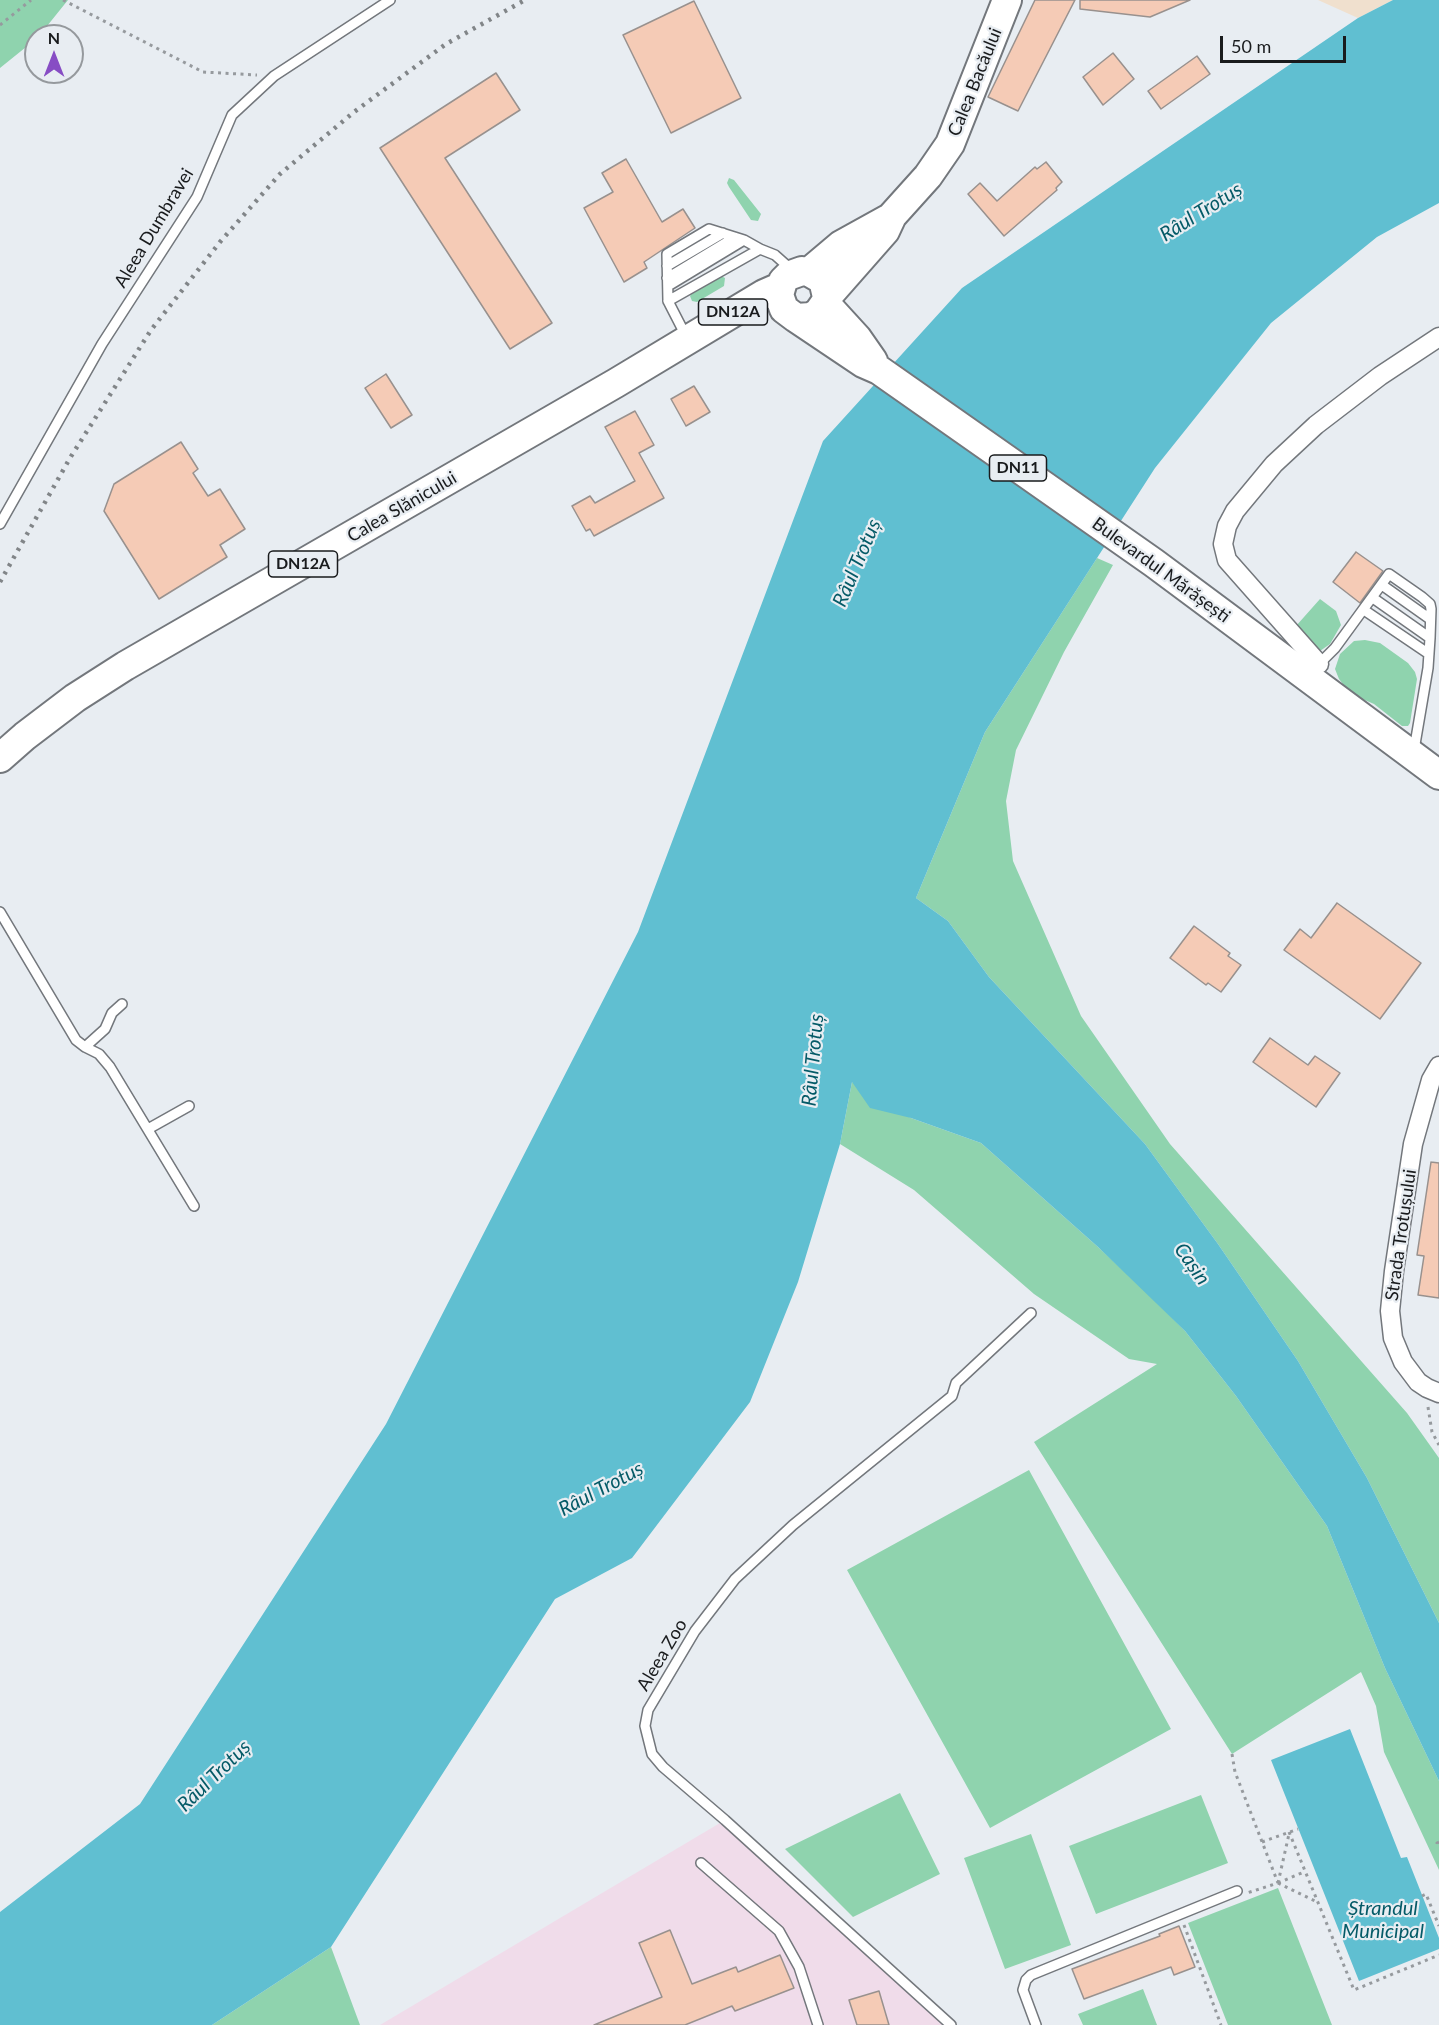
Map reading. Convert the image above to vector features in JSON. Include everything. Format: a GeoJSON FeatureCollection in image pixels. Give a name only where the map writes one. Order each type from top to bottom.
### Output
{"type":"FeatureCollection","features":[{"type":"Feature","properties":{"kind":"main road","name":"Calea Bacăului"},"geometry":{"type":"LineString","coordinates":[[892,216],[841,245],[794,293],[811,317],[818,313],[826,300],[885,231],[892,216],[928,176],[950,144],[1007,0]]}},
{"type":"Feature","properties":{"kind":"main road","name":"Calea Slănicului"},"geometry":{"type":"LineString","coordinates":[[0,758],[75,698],[125,666],[616,383],[764,294],[794,293]]}},
{"type":"Feature","properties":{"kind":"main road","name":"Bulevardul Mărășești"},"geometry":{"type":"LineString","coordinates":[[794,293],[863,363],[881,372],[1154,563],[1312,670],[1413,756],[1439,775]]}},
{"type":"Feature","properties":{"kind":"main road","name":"Bulevardul Mărășești"},"geometry":{"type":"LineString","coordinates":[[826,300],[881,372]]}},
{"type":"Feature","properties":{"kind":"street"},"geometry":{"type":"LineString","coordinates":[[1312,670],[1227,560],[1223,544],[1227,526],[1235,511],[1274,464],[1316,425],[1380,376],[1439,337]]}},
{"type":"Feature","properties":{"kind":"street","name":"Strada Trotușului"},"geometry":{"type":"LineString","coordinates":[[1437,1393],[1418,1382],[1403,1362],[1393,1338],[1390,1311],[1413,1144],[1431,1080],[1439,1066]]}},
{"type":"Feature","properties":{"kind":"lane","name":"Aleea Dumbravei"},"geometry":{"type":"LineString","coordinates":[[0,524],[102,344],[197,197],[232,115],[274,76],[390,0]]}},
{"type":"Feature","properties":{"kind":"lane"},"geometry":{"type":"LineString","coordinates":[[688,339],[668,301],[667,254],[709,229],[740,238],[775,255],[794,293]]}},
{"type":"Feature","properties":{"kind":"lane"},"geometry":{"type":"LineString","coordinates":[[668,282],[740,238]]}},
{"type":"Feature","properties":{"kind":"lane"},"geometry":{"type":"LineString","coordinates":[[668,301],[760,249]]}},
{"type":"Feature","properties":{"kind":"lane"},"geometry":{"type":"LineString","coordinates":[[1312,670],[1335,648],[1389,574],[1430,604],[1430,638],[1413,756]]}},
{"type":"Feature","properties":{"kind":"lane"},"geometry":{"type":"LineString","coordinates":[[1373,598],[1430,638]]}},
{"type":"Feature","properties":{"kind":"lane"},"geometry":{"type":"LineString","coordinates":[[1364,610],[1428,654]]}},
{"type":"Feature","properties":{"kind":"lane"},"geometry":{"type":"LineString","coordinates":[[0,912],[76,1040],[99,1054],[110,1067],[194,1206]]}},
{"type":"Feature","properties":{"kind":"lane"},"geometry":{"type":"LineString","coordinates":[[85,1047],[105,1029],[112,1013],[122,1004]]}},
{"type":"Feature","properties":{"kind":"lane"},"geometry":{"type":"LineString","coordinates":[[148,1129],[189,1106]]}},
{"type":"Feature","properties":{"kind":"lane","name":"Aleea Zoo"},"geometry":{"type":"LineString","coordinates":[[951,2025],[725,1820],[663,1767],[652,1754],[645,1726],[648,1710],[695,1631],[735,1579],[793,1525],[952,1396],[956,1383],[1031,1313]]}},
{"type":"Feature","properties":{"kind":"lane"},"geometry":{"type":"LineString","coordinates":[[701,1863],[779,1930],[799,1967],[819,2025]]}},
{"type":"Feature","properties":{"kind":"lane"},"geometry":{"type":"LineString","coordinates":[[1036,2025],[1023,1990],[1026,1980],[1031,1975],[1237,1891]]}},
{"type":"Feature","properties":{"kind":"path"},"geometry":{"type":"LineString","coordinates":[[0,26],[31,0]]}},
{"type":"Feature","properties":{"kind":"path"},"geometry":{"type":"LineString","coordinates":[[63,0],[203,72],[274,76]]}},
{"type":"Feature","properties":{"kind":"path"},"geometry":{"type":"LineString","coordinates":[[1437,1393],[1428,1406],[1428,1418],[1439,1445]]}},
{"type":"Feature","properties":{"kind":"path"},"geometry":{"type":"LineString","coordinates":[[1232,1754],[1235,1772],[1278,1883],[1317,1902]]}},
{"type":"Feature","properties":{"kind":"path"},"geometry":{"type":"LineString","coordinates":[[1262,1842],[1298,1829]]}},
{"type":"Feature","properties":{"kind":"path"},"geometry":{"type":"LineString","coordinates":[[1289,1832],[1354,1990],[1439,1955]]}},
{"type":"Feature","properties":{"kind":"path"},"geometry":{"type":"LineString","coordinates":[[1278,1883],[1289,1832]]}},
{"type":"Feature","properties":{"kind":"path"},"geometry":{"type":"LineString","coordinates":[[1439,1842],[1437,1843],[1439,1847]]}},
{"type":"Feature","properties":{"kind":"path"},"geometry":{"type":"LineString","coordinates":[[1237,1891],[1248,1893],[1305,1872]]}},
{"type":"Feature","properties":{"kind":"path"},"geometry":{"type":"LineString","coordinates":[[1422,1896],[1426,1894],[1439,1926]]}},
{"type":"Feature","properties":{"kind":"path"},"geometry":{"type":"LineString","coordinates":[[1180,1914],[1221,2025]]}},
{"type":"Feature","properties":{"kind":"shaded area"},"geometry":{"type":"Polygon","coordinates":[[[1318,0],[1393,0],[1358,18],[1318,0]]]}},
{"type":"Feature","properties":{"kind":"shaded area"},"geometry":{"type":"Polygon","coordinates":[[[725,1820],[951,2025],[380,2025],[725,1820]]]}},
{"type":"Feature","properties":{"kind":"green space"},"geometry":{"type":"Polygon","coordinates":[[[0,0],[68,0],[49,24],[24,24],[24,49],[0,68],[0,0]]]}},
{"type":"Feature","properties":{"kind":"green space"},"geometry":{"type":"Polygon","coordinates":[[[729,178],[734,180],[761,214],[758,221],[751,220],[729,187],[727,183],[729,178]]]}},
{"type":"Feature","properties":{"kind":"green space"},"geometry":{"type":"Polygon","coordinates":[[[721,276],[725,278],[724,286],[697,302],[692,301],[690,296],[693,292],[721,276]]]}},
{"type":"Feature","properties":{"kind":"green space"},"geometry":{"type":"Polygon","coordinates":[[[1097,558],[1113,565],[1064,652],[1016,750],[1006,801],[1013,861],[1081,1016],[1170,1144],[1407,1413],[1439,1458],[1439,1623],[1367,1478],[1298,1361],[1218,1244],[1145,1144],[989,977],[948,921],[916,898],[985,732],[1097,558]]]}},
{"type":"Feature","properties":{"kind":"green space"},"geometry":{"type":"Polygon","coordinates":[[[1320,599],[1336,611],[1341,625],[1330,644],[1320,651],[1296,626],[1320,599]]]}},
{"type":"Feature","properties":{"kind":"green space"},"geometry":{"type":"Polygon","coordinates":[[[1365,640],[1380,643],[1408,663],[1415,672],[1417,679],[1408,726],[1402,726],[1374,704],[1351,694],[1339,679],[1335,669],[1340,654],[1354,641],[1365,640]]]}},
{"type":"Feature","properties":{"kind":"green space"},"geometry":{"type":"Polygon","coordinates":[[[852,1082],[911,1118],[981,1143],[1155,1300],[1185,1331],[1236,1396],[1327,1526],[1385,1668],[1439,1781],[1439,1870],[1384,1752],[1376,1706],[1361,1672],[1232,1754],[1034,1442],[1157,1364],[1129,1359],[1034,1294],[914,1190],[840,1144],[852,1082]]]}},
{"type":"Feature","properties":{"kind":"green space"},"geometry":{"type":"Polygon","coordinates":[[[1029,1470],[1171,1729],[990,1828],[847,1570],[1029,1470]]]}},
{"type":"Feature","properties":{"kind":"green space"},"geometry":{"type":"Polygon","coordinates":[[[900,1793],[940,1874],[853,1917],[785,1849],[900,1793]]]}},
{"type":"Feature","properties":{"kind":"green space"},"geometry":{"type":"Polygon","coordinates":[[[1201,1795],[1228,1863],[1096,1914],[1069,1846],[1201,1795]]]}},
{"type":"Feature","properties":{"kind":"green space"},"geometry":{"type":"Polygon","coordinates":[[[1031,1834],[1071,1945],[1005,1969],[964,1858],[1031,1834]]]}},
{"type":"Feature","properties":{"kind":"green space"},"geometry":{"type":"Polygon","coordinates":[[[1278,1888],[1332,2025],[1228,2025],[1188,1923],[1278,1888]]]}},
{"type":"Feature","properties":{"kind":"green space"},"geometry":{"type":"Polygon","coordinates":[[[331,1947],[360,2025],[212,2025],[331,1947]]]}},
{"type":"Feature","properties":{"kind":"green space"},"geometry":{"type":"Polygon","coordinates":[[[1143,1989],[1157,2025],[1083,2025],[1078,2014],[1143,1989]]]}},
{"type":"Feature","properties":{"kind":"water"},"geometry":{"type":"Polygon","coordinates":[[[1393,0],[1439,0],[1439,203],[1377,237],[1271,323],[1155,468],[985,732],[916,898],[948,921],[989,977],[1145,1144],[1218,1244],[1298,1361],[1367,1478],[1439,1623],[1439,1781],[1385,1668],[1327,1526],[1236,1396],[1185,1331],[1098,1247],[981,1143],[911,1118],[870,1108],[852,1082],[840,1144],[798,1282],[750,1402],[632,1558],[555,1599],[331,1947],[212,2025],[0,2025],[0,1912],[140,1804],[386,1424],[638,932],[823,441],[962,288],[1358,18],[1393,0]]]}},
{"type":"Feature","properties":{"kind":"water","name":"Ștrandul Municipal"},"geometry":{"type":"Polygon","coordinates":[[[1350,1729],[1401,1858],[1407,1857],[1439,1938],[1439,1949],[1359,1981],[1271,1760],[1350,1729]]]}},
{"type":"Feature","properties":{"kind":"building"},"geometry":{"type":"Polygon","coordinates":[[[1035,0],[1075,0],[1018,111],[988,97],[1035,0]]]}},
{"type":"Feature","properties":{"kind":"building"},"geometry":{"type":"Polygon","coordinates":[[[1080,0],[1190,0],[1150,17],[1080,9],[1080,0]]]}},
{"type":"Feature","properties":{"kind":"building"},"geometry":{"type":"Polygon","coordinates":[[[694,1],[741,98],[671,133],[623,35],[694,1]]]}},
{"type":"Feature","properties":{"kind":"building"},"geometry":{"type":"Polygon","coordinates":[[[1113,53],[1134,79],[1103,105],[1083,77],[1113,53]]]}},
{"type":"Feature","properties":{"kind":"building"},"geometry":{"type":"Polygon","coordinates":[[[1197,56],[1210,74],[1161,109],[1148,91],[1197,56]]]}},
{"type":"Feature","properties":{"kind":"building"},"geometry":{"type":"Polygon","coordinates":[[[496,73],[520,110],[445,158],[552,323],[510,349],[380,148],[496,73]]]}},
{"type":"Feature","properties":{"kind":"building"},"geometry":{"type":"Polygon","coordinates":[[[626,159],[662,222],[683,209],[695,228],[644,262],[647,268],[624,282],[584,208],[613,192],[602,173],[626,159]]]}},
{"type":"Feature","properties":{"kind":"building"},"geometry":{"type":"Polygon","coordinates":[[[1046,162],[1062,182],[1056,188],[1057,190],[1004,236],[968,194],[980,183],[997,201],[1035,167],[1037,169],[1046,162]]]}},
{"type":"Feature","properties":{"kind":"building"},"geometry":{"type":"Polygon","coordinates":[[[386,374],[412,415],[391,428],[365,388],[386,374]]]}},
{"type":"Feature","properties":{"kind":"building"},"geometry":{"type":"Polygon","coordinates":[[[694,386],[710,412],[686,426],[671,399],[694,386]]]}},
{"type":"Feature","properties":{"kind":"building"},"geometry":{"type":"Polygon","coordinates":[[[635,411],[654,445],[639,453],[664,498],[594,536],[590,529],[586,531],[572,506],[590,496],[595,503],[635,481],[605,427],[635,411]]]}},
{"type":"Feature","properties":{"kind":"building"},"geometry":{"type":"Polygon","coordinates":[[[181,442],[198,469],[193,473],[208,496],[220,489],[245,529],[220,545],[227,557],[159,599],[104,511],[114,484],[181,442]]]}},
{"type":"Feature","properties":{"kind":"building"},"geometry":{"type":"Polygon","coordinates":[[[1356,552],[1383,571],[1360,603],[1333,582],[1356,552]]]}},
{"type":"Feature","properties":{"kind":"building"},"geometry":{"type":"Polygon","coordinates":[[[1337,903],[1421,963],[1380,1019],[1284,950],[1300,929],[1311,938],[1337,903]]]}},
{"type":"Feature","properties":{"kind":"building"},"geometry":{"type":"Polygon","coordinates":[[[1194,926],[1230,953],[1228,956],[1241,965],[1221,992],[1208,983],[1206,985],[1170,958],[1194,926]]]}},
{"type":"Feature","properties":{"kind":"building"},"geometry":{"type":"Polygon","coordinates":[[[1270,1038],[1308,1065],[1315,1056],[1340,1073],[1316,1107],[1253,1062],[1270,1038]]]}},
{"type":"Feature","properties":{"kind":"building"},"geometry":{"type":"Polygon","coordinates":[[[1431,1162],[1439,1163],[1439,1298],[1418,1295],[1424,1256],[1417,1255],[1431,1162]]]}},
{"type":"Feature","properties":{"kind":"building"},"geometry":{"type":"Polygon","coordinates":[[[1179,1926],[1195,1967],[1174,1975],[1171,1967],[1084,1999],[1072,1969],[1160,1936],[1159,1934],[1179,1926]]]}},
{"type":"Feature","properties":{"kind":"building"},"geometry":{"type":"Polygon","coordinates":[[[670,1930],[692,1984],[736,1967],[738,1972],[780,1955],[794,1988],[735,2011],[732,2006],[685,2025],[594,2025],[662,1997],[639,1943],[670,1930]]]}},
{"type":"Feature","properties":{"kind":"building"},"geometry":{"type":"Polygon","coordinates":[[[879,1991],[889,2025],[857,2025],[849,2000],[879,1991]]]}},
{"type":"Feature","properties":{"kind":"railway"},"geometry":{"type":"LineString","coordinates":[[0,582],[70,458],[151,330],[220,242],[280,174],[354,112],[446,44],[525,0]]}},
{"type":"Feature","properties":{"kind":"water label","name":"Râul Trotuș"},"geometry":{"type":"Point","coordinates":[1201,212]}},
{"type":"Feature","properties":{"kind":"water label","name":"Râul Trotuș"},"geometry":{"type":"Point","coordinates":[857,563]}},
{"type":"Feature","properties":{"kind":"water label","name":"Râul Trotuș"},"geometry":{"type":"Point","coordinates":[813,1060]}},
{"type":"Feature","properties":{"kind":"water label","name":"Cașin"},"geometry":{"type":"Point","coordinates":[1192,1264]}},
{"type":"Feature","properties":{"kind":"water label","name":"Râul Trotuș"},"geometry":{"type":"Point","coordinates":[601,1489]}},
{"type":"Feature","properties":{"kind":"water label","name":"Râul Trotuș"},"geometry":{"type":"Point","coordinates":[214,1776]}}]}
